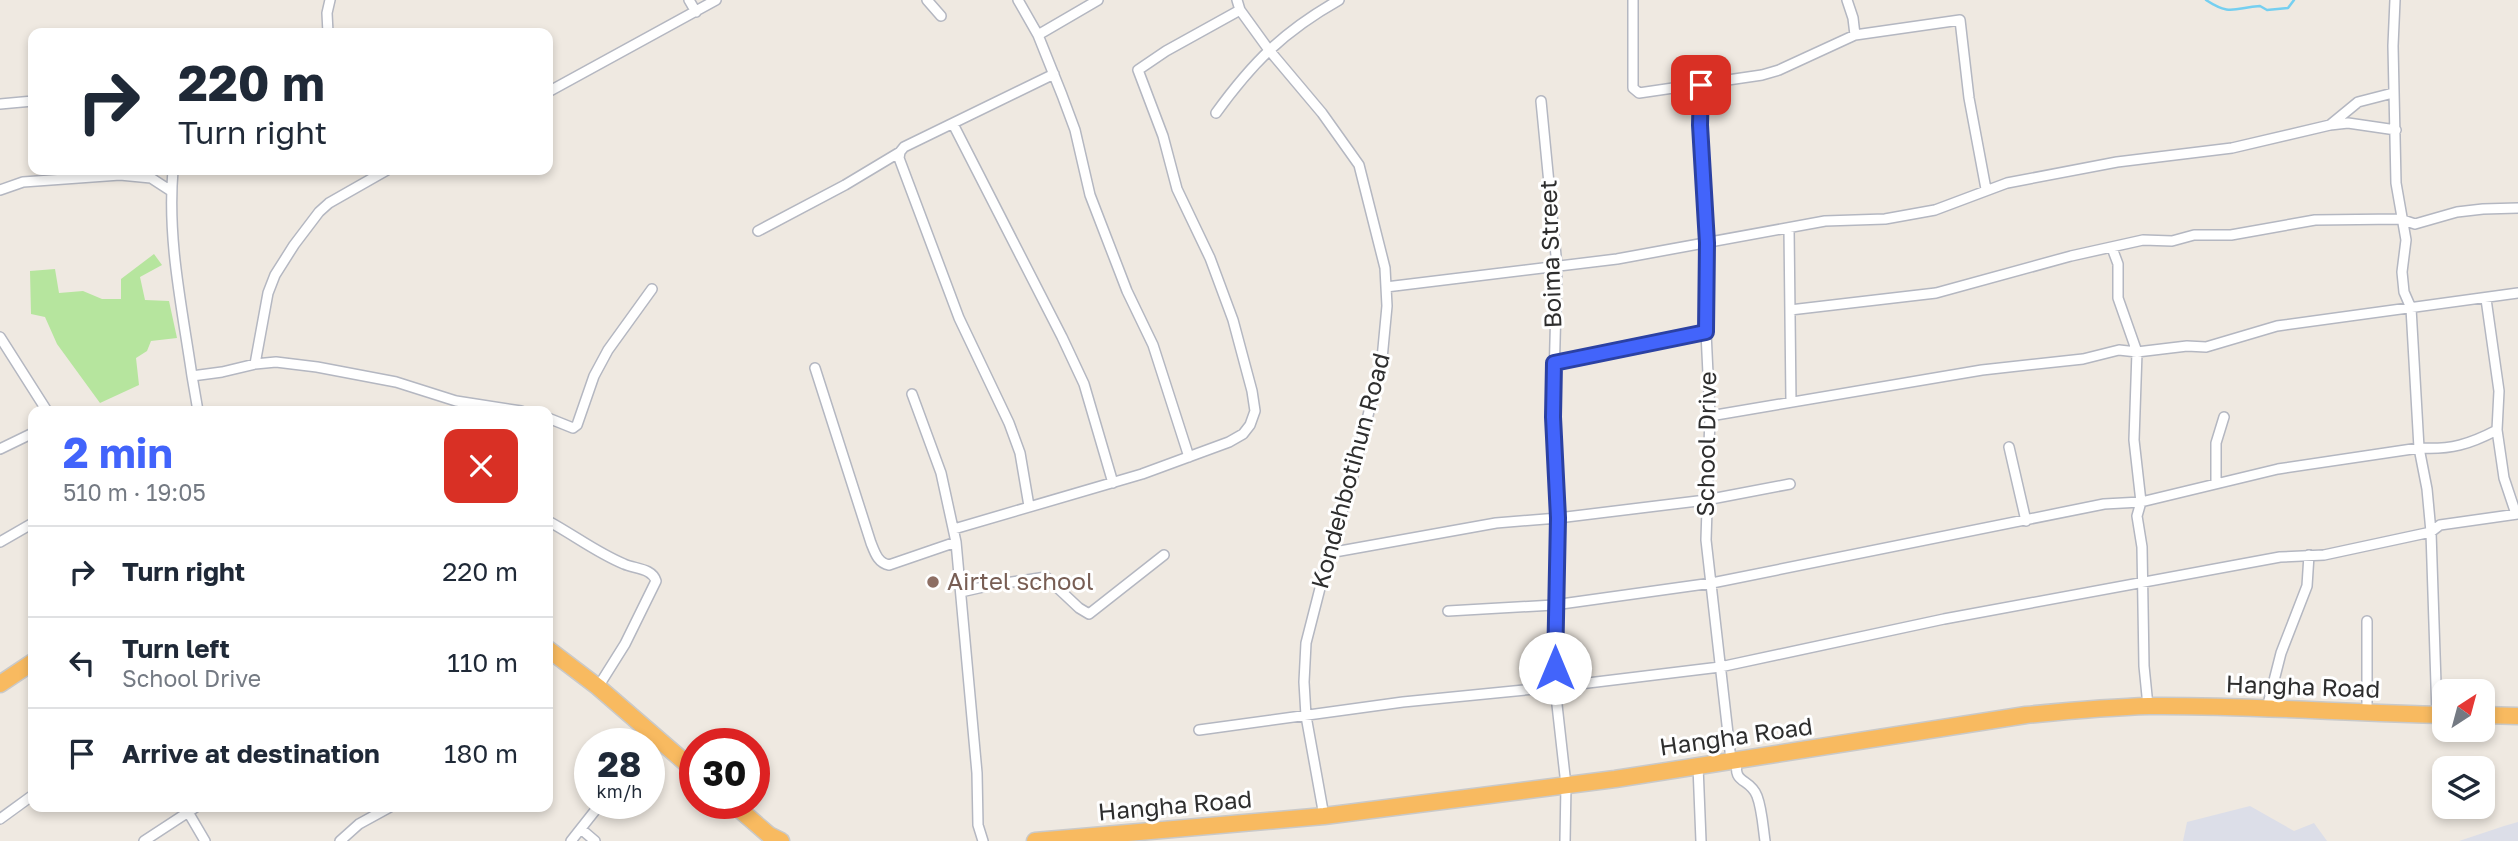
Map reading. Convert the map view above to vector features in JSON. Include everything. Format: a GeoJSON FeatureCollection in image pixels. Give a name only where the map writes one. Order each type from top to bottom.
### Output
{"type":"FeatureCollection","features":[{"type":"Feature","properties":{"kind":"highway"},"geometry":{"type":"LineString","coordinates":[[553,653],[598,687],[638,728]]}},
{"type":"Feature","properties":{"kind":"highway"},"geometry":{"type":"LineString","coordinates":[[0,684],[28,665]]}},
{"type":"Feature","properties":{"kind":"highway","name":"Hangha Road"},"geometry":{"type":"LineString","coordinates":[[1035,841],[1324,816],[1566,785],[2026,715],[2148,706],[2432,715]]}},
{"type":"Feature","properties":{"kind":"highway"},"geometry":{"type":"LineString","coordinates":[[2496,715],[2518,716]]}},
{"type":"Feature","properties":{"kind":"highway"},"geometry":{"type":"LineString","coordinates":[[750,819],[769,835],[781,841]]}},
{"type":"Feature","properties":{"kind":"street"},"geometry":{"type":"LineString","coordinates":[[328,28],[330,0]]}},
{"type":"Feature","properties":{"kind":"street"},"geometry":{"type":"LineString","coordinates":[[689,0],[696,12]]}},
{"type":"Feature","properties":{"kind":"street"},"geometry":{"type":"LineString","coordinates":[[553,89],[716,0]]}},
{"type":"Feature","properties":{"kind":"street"},"geometry":{"type":"LineString","coordinates":[[926,0],[941,16]]}},
{"type":"Feature","properties":{"kind":"street"},"geometry":{"type":"LineString","coordinates":[[1018,0],[1038,35],[1075,130],[1090,195],[1127,291],[1153,345],[1189,457]]}},
{"type":"Feature","properties":{"kind":"street"},"geometry":{"type":"LineString","coordinates":[[1038,35],[1098,0]]}},
{"type":"Feature","properties":{"kind":"street","name":"Kondehbotihun Road"},"geometry":{"type":"LineString","coordinates":[[1237,0],[1240,10],[1269,50],[1322,113],[1360,164],[1382,250],[1386,287],[1386,329],[1382,359],[1351,484],[1329,553],[1306,643],[1306,716],[1324,816]]}},
{"type":"Feature","properties":{"kind":"street"},"geometry":{"type":"LineString","coordinates":[[1216,113],[1269,50],[1308,18],[1339,0]]}},
{"type":"Feature","properties":{"kind":"street"},"geometry":{"type":"LineString","coordinates":[[1633,0],[1633,88],[1639,93],[1701,85],[1779,70],[1855,35],[1960,20],[1969,98],[1986,189]]}},
{"type":"Feature","properties":{"kind":"street"},"geometry":{"type":"LineString","coordinates":[[1847,0],[1855,35]]}},
{"type":"Feature","properties":{"kind":"street"},"geometry":{"type":"LineString","coordinates":[[2395,0],[2393,93],[2396,183],[2400,219],[2406,240],[2402,272],[2404,292],[2411,307],[2419,447],[2431,532],[2439,679]]}},
{"type":"Feature","properties":{"kind":"street"},"geometry":{"type":"LineString","coordinates":[[954,529],[1113,483],[1189,457],[1243,434],[1250,425],[1255,411],[1244,355],[1233,320],[1210,258],[1177,189],[1159,123],[1138,70],[1177,44],[1240,10]]}},
{"type":"Feature","properties":{"kind":"street"},"geometry":{"type":"LineString","coordinates":[[758,231],[845,185],[904,147],[1054,74]]}},
{"type":"Feature","properties":{"kind":"street","name":"School Drive"},"geometry":{"type":"LineString","coordinates":[[1701,85],[1710,416],[1706,540],[1735,769],[1737,776],[1757,795],[1765,841]]}},
{"type":"Feature","properties":{"kind":"street"},"geometry":{"type":"LineString","coordinates":[[2330,125],[2358,102],[2393,93]]}},
{"type":"Feature","properties":{"kind":"street"},"geometry":{"type":"LineString","coordinates":[[0,104],[28,101]]}},
{"type":"Feature","properties":{"kind":"street","name":"Boima Street"},"geometry":{"type":"LineString","coordinates":[[1541,101],[1557,266],[1553,417],[1558,518],[1555,688],[1566,785],[1565,841]]}},
{"type":"Feature","properties":{"kind":"street"},"geometry":{"type":"LineString","coordinates":[[1386,287],[1617,259],[1825,221],[1885,219],[1935,210],[1986,189],[2050,174],[2117,162],[2232,148],[2348,122],[2396,130]]}},
{"type":"Feature","properties":{"kind":"street"},"geometry":{"type":"LineString","coordinates":[[953,124],[1084,384],[1113,483]]}},
{"type":"Feature","properties":{"kind":"street"},"geometry":{"type":"LineString","coordinates":[[900,152],[899,158],[959,318],[1009,423],[1020,453],[1028,506]]}},
{"type":"Feature","properties":{"kind":"street"},"geometry":{"type":"LineString","coordinates":[[0,190],[35,181],[120,175],[146,176],[172,191]]}},
{"type":"Feature","properties":{"kind":"street"},"geometry":{"type":"LineString","coordinates":[[173,175],[174,261],[197,406]]}},
{"type":"Feature","properties":{"kind":"street"},"geometry":{"type":"LineString","coordinates":[[255,364],[268,293],[289,252],[329,203],[369,175]]}},
{"type":"Feature","properties":{"kind":"street"},"geometry":{"type":"LineString","coordinates":[[1790,310],[1936,293],[2071,256],[2143,240],[2172,242],[2194,235],[2231,235],[2297,222],[2400,219],[2415,224],[2470,210],[2518,208]]}},
{"type":"Feature","properties":{"kind":"street"},"geometry":{"type":"LineString","coordinates":[[1789,228],[1791,402]]}},
{"type":"Feature","properties":{"kind":"street"},"geometry":{"type":"LineString","coordinates":[[2112,248],[2118,264],[2118,298],[2137,352],[2134,439],[2141,502],[2137,516],[2142,547],[2144,666],[2148,706]]}},
{"type":"Feature","properties":{"kind":"street"},"geometry":{"type":"LineString","coordinates":[[553,420],[573,428],[577,425],[594,376],[608,350],[652,289]]}},
{"type":"Feature","properties":{"kind":"street"},"geometry":{"type":"LineString","coordinates":[[1710,416],[1982,370],[2083,359],[2119,350],[2137,352],[2187,346],[2206,347],[2277,326],[2518,293]]}},
{"type":"Feature","properties":{"kind":"street"},"geometry":{"type":"LineString","coordinates":[[1199,730],[1417,701],[1555,688],[1720,667],[1944,619],[2280,557],[2324,555],[2431,532],[2440,525],[2517,514],[2504,478],[2497,430],[2499,391],[2486,299]]}},
{"type":"Feature","properties":{"kind":"street"},"geometry":{"type":"LineString","coordinates":[[1554,363],[1706,332]]}},
{"type":"Feature","properties":{"kind":"street"},"geometry":{"type":"LineString","coordinates":[[0,337],[44,406]]}},
{"type":"Feature","properties":{"kind":"street"},"geometry":{"type":"LineString","coordinates":[[192,376],[275,362],[317,366],[396,382],[456,401],[488,406]]}},
{"type":"Feature","properties":{"kind":"street"},"geometry":{"type":"LineString","coordinates":[[816,368],[870,543],[878,559],[889,565],[956,542]]}},
{"type":"Feature","properties":{"kind":"street"},"geometry":{"type":"LineString","coordinates":[[912,394],[941,472],[954,529],[977,773],[978,824],[983,841]]}},
{"type":"Feature","properties":{"kind":"street"},"geometry":{"type":"LineString","coordinates":[[2216,483],[2216,443],[2224,417]]}},
{"type":"Feature","properties":{"kind":"street"},"geometry":{"type":"LineString","coordinates":[[1448,611],[1555,605],[1712,583],[2104,504],[2141,502],[2278,468],[2419,447],[2433,449],[2470,444],[2497,430]]}},
{"type":"Feature","properties":{"kind":"street"},"geometry":{"type":"LineString","coordinates":[[0,449],[28,435]]}},
{"type":"Feature","properties":{"kind":"street"},"geometry":{"type":"LineString","coordinates":[[2009,447],[2026,521]]}},
{"type":"Feature","properties":{"kind":"street"},"geometry":{"type":"LineString","coordinates":[[1329,553],[1496,523],[1706,500],[1790,484]]}},
{"type":"Feature","properties":{"kind":"street"},"geometry":{"type":"LineString","coordinates":[[553,524],[610,558],[648,571],[654,575],[656,581],[625,644],[598,687]]}},
{"type":"Feature","properties":{"kind":"street"},"geometry":{"type":"LineString","coordinates":[[0,542],[28,526]]}},
{"type":"Feature","properties":{"kind":"street"},"geometry":{"type":"LineString","coordinates":[[961,592],[992,584],[1046,577],[1079,608],[1090,614],[1164,555]]}},
{"type":"Feature","properties":{"kind":"street"},"geometry":{"type":"LineString","coordinates":[[2267,708],[2281,653],[2307,586],[2309,555]]}},
{"type":"Feature","properties":{"kind":"street"},"geometry":{"type":"LineString","coordinates":[[2367,621],[2367,712]]}},
{"type":"Feature","properties":{"kind":"street"},"geometry":{"type":"LineString","coordinates":[[1698,766],[1701,841]]}},
{"type":"Feature","properties":{"kind":"street"},"geometry":{"type":"LineString","coordinates":[[0,819],[28,799]]}},
{"type":"Feature","properties":{"kind":"street"},"geometry":{"type":"LineString","coordinates":[[144,841],[188,812]]}},
{"type":"Feature","properties":{"kind":"street"},"geometry":{"type":"LineString","coordinates":[[193,812],[205,841]]}},
{"type":"Feature","properties":{"kind":"street"},"geometry":{"type":"LineString","coordinates":[[341,841],[359,824],[381,812]]}},
{"type":"Feature","properties":{"kind":"street"},"geometry":{"type":"LineString","coordinates":[[571,841],[589,819]]}},
{"type":"Feature","properties":{"kind":"street"},"geometry":{"type":"LineString","coordinates":[[581,829],[595,841]]}},
{"type":"Feature","properties":{"kind":"shaded area"},"geometry":{"type":"Polygon","coordinates":[[[2250,806],[2294,831],[2314,823],[2327,841],[2183,841],[2187,822],[2250,806]]]}},
{"type":"Feature","properties":{"kind":"shaded area"},"geometry":{"type":"Polygon","coordinates":[[[2518,822],[2518,841],[2459,841],[2504,826],[2518,822]]]}},
{"type":"Feature","properties":{"kind":"green space"},"geometry":{"type":"Polygon","coordinates":[[[154,254],[162,265],[140,277],[145,300],[169,301],[177,338],[151,341],[147,351],[136,358],[139,385],[100,403],[57,344],[45,317],[31,314],[30,271],[55,269],[59,293],[83,291],[102,299],[121,299],[121,279],[154,254]]]}},
{"type":"Feature","properties":{"kind":"waterway"},"geometry":{"type":"LineString","coordinates":[[2206,0],[2227,9],[2260,6],[2267,10],[2288,8],[2294,0]]}},
{"type":"Feature","properties":{"kind":"place","name":"Airtel school"},"geometry":{"type":"Point","coordinates":[933,582]}},
{"type":"Feature","properties":{"kind":"route"},"geometry":{"type":"LineString","coordinates":[[1555,668],[1558,518],[1553,417],[1554,363],[1706,332],[1708,287],[1700,125],[1701,85]]}}]}
